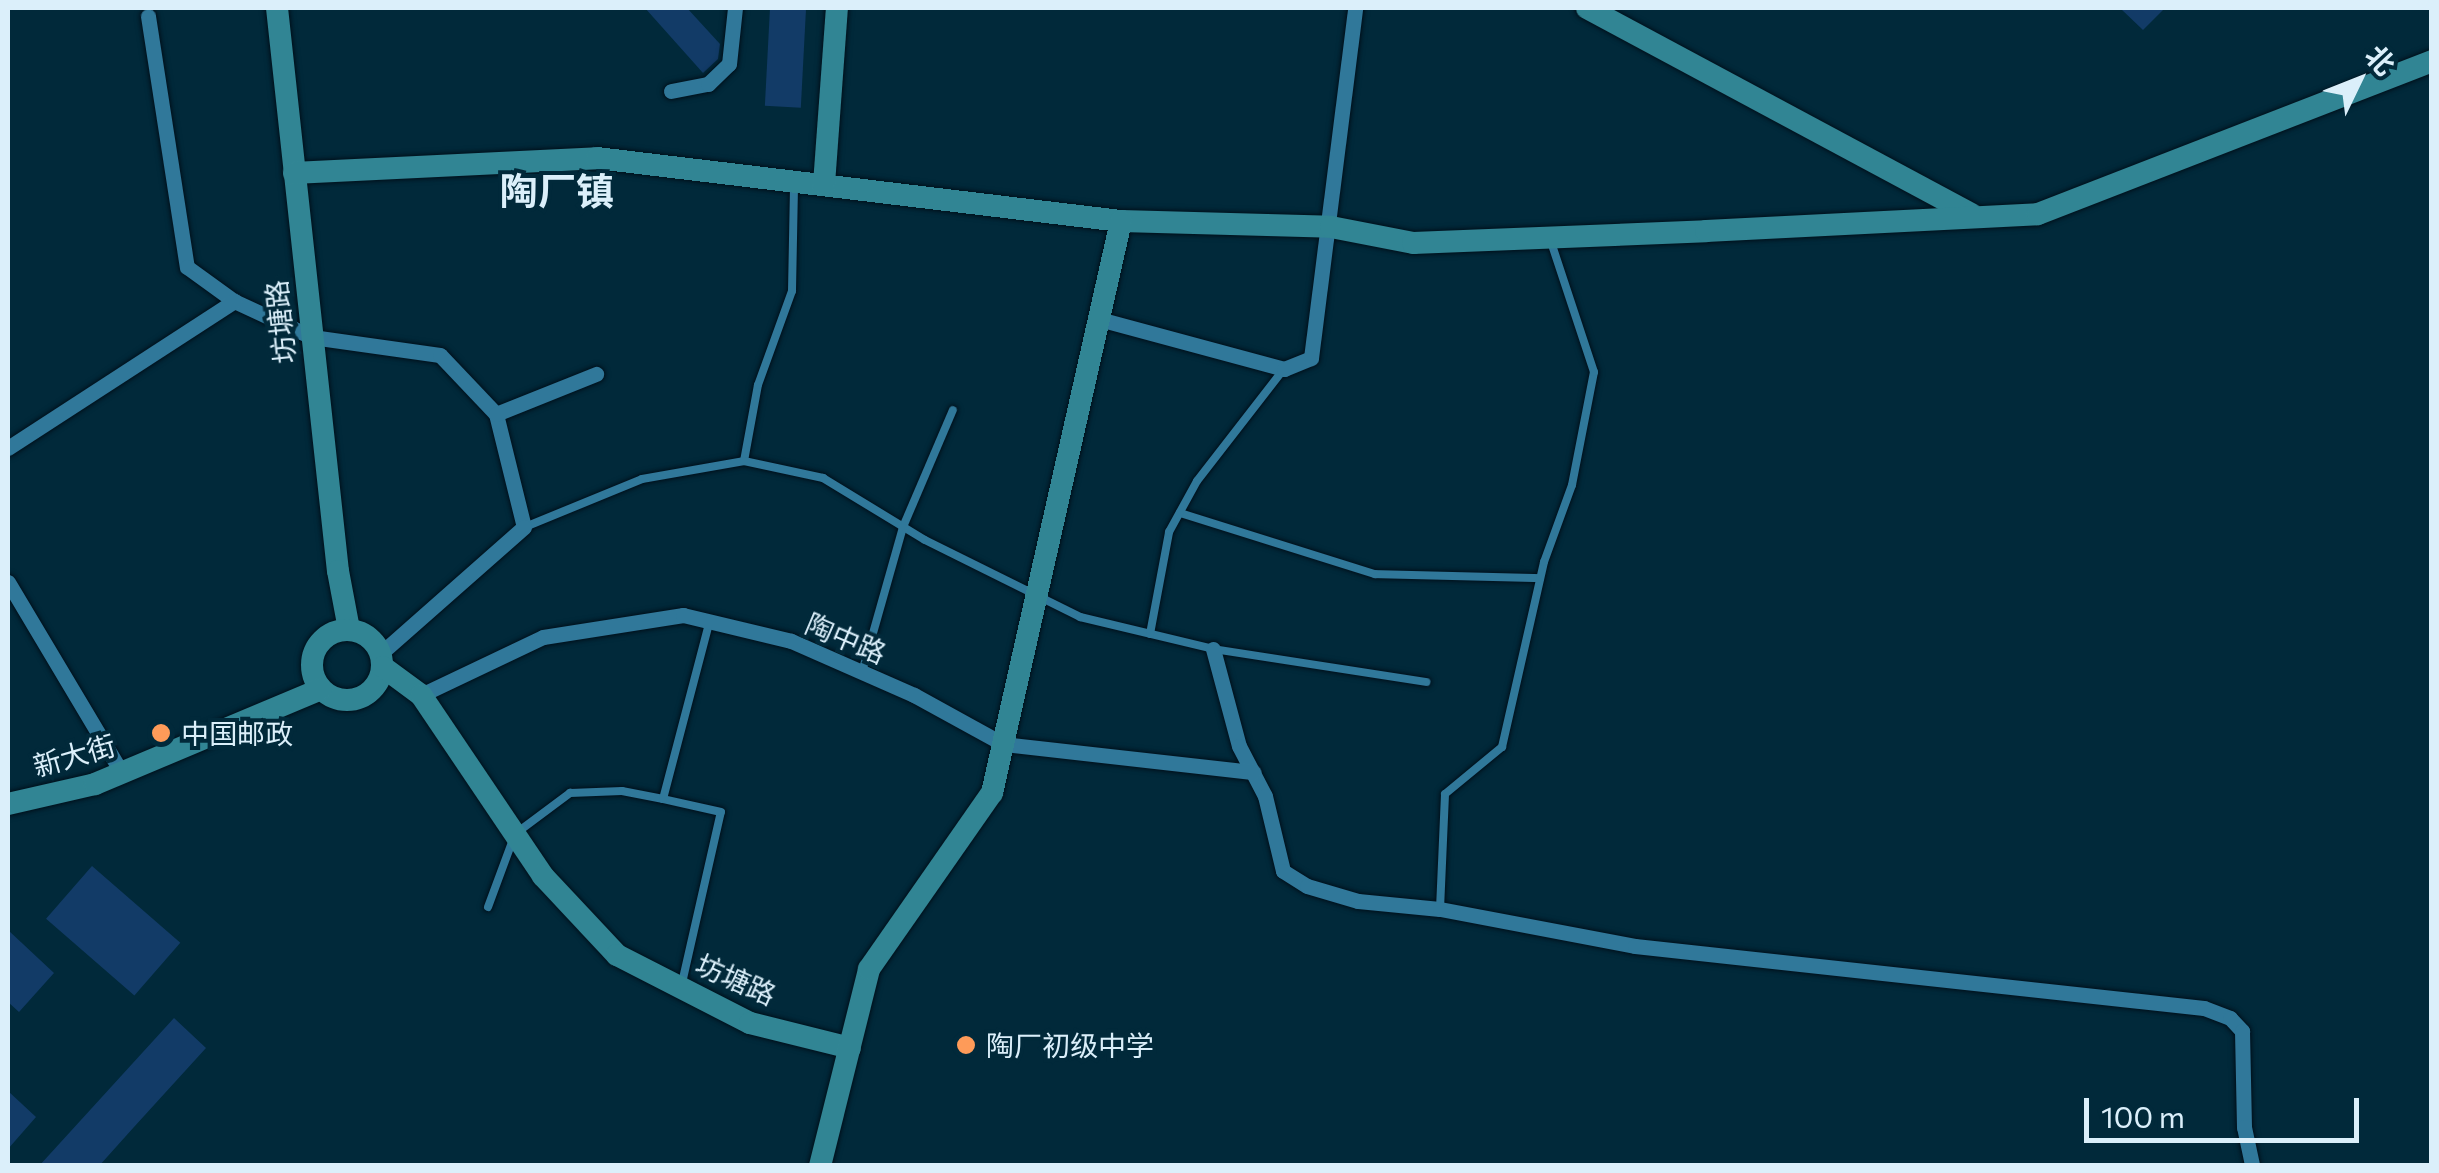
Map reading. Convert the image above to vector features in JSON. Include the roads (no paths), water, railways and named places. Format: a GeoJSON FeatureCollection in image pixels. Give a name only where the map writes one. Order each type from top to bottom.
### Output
{"type":"FeatureCollection","features":[{"type":"Feature","properties":{"kind":"street","name":"坊塘路"},"geometry":{"type":"LineString","coordinates":[[277,8],[338,571],[349,629]]}},
{"type":"Feature","properties":{"kind":"street"},"geometry":{"type":"LineString","coordinates":[[671,91],[708,84],[729,64],[735,8]]}},
{"type":"Feature","properties":{"kind":"street"},"geometry":{"type":"LineString","coordinates":[[824,184],[837,8]]}},
{"type":"Feature","properties":{"kind":"street"},"geometry":{"type":"LineString","coordinates":[[1099,320],[1284,369],[1312,358],[1355,8]]}},
{"type":"Feature","properties":{"kind":"street"},"geometry":{"type":"LineString","coordinates":[[1587,8],[1974,216]]}},
{"type":"Feature","properties":{"kind":"street"},"geometry":{"type":"LineString","coordinates":[[148,16],[187,267],[234,301],[312,337],[440,355],[496,414],[524,528],[382,660]]}},
{"type":"Feature","properties":{"kind":"street"},"geometry":{"type":"LineString","coordinates":[[294,172],[597,158],[1121,221],[1331,227],[1413,243],[2038,214],[2432,61]]}},
{"type":"Feature","properties":{"kind":"street"},"geometry":{"type":"LineString","coordinates":[[820,1166],[869,969],[992,793],[1121,221]]}},
{"type":"Feature","properties":{"kind":"street"},"geometry":{"type":"LineString","coordinates":[[8,448],[234,301]]}},
{"type":"Feature","properties":{"kind":"street"},"geometry":{"type":"LineString","coordinates":[[496,414],[596,374]]}},
{"type":"Feature","properties":{"kind":"street"},"geometry":{"type":"LineString","coordinates":[[8,582],[122,774]]}},
{"type":"Feature","properties":{"kind":"street","name":"陶中路"},"geometry":{"type":"LineString","coordinates":[[421,695],[543,637],[682,615],[710,618],[791,641],[914,695],[1003,744],[1253,772]]}},
{"type":"Feature","properties":{"kind":"street"},"geometry":{"type":"LineString","coordinates":[[349,629],[363,632],[382,660],[380,680],[360,698],[346,700],[321,688],[314,676],[315,649],[324,638],[349,629]]}},
{"type":"Feature","properties":{"kind":"street"},"geometry":{"type":"LineString","coordinates":[[1213,649],[1239,746],[1265,796],[1283,871],[1307,886],[1358,900],[1440,909],[1636,946],[2204,1008],[2230,1018],[2242,1031],[2244,1127],[2252,1166]]}},
{"type":"Feature","properties":{"kind":"street","name":"坊塘路"},"geometry":{"type":"LineString","coordinates":[[382,660],[421,695],[543,876],[617,955],[750,1023],[850,1048]]}},
{"type":"Feature","properties":{"kind":"street","name":"新大街"},"geometry":{"type":"LineString","coordinates":[[8,804],[122,774],[321,688]]}},
{"type":"Feature","properties":{"kind":"lane"},"geometry":{"type":"LineString","coordinates":[[744,461],[758,385],[792,291],[794,181]]}},
{"type":"Feature","properties":{"kind":"lane"},"geometry":{"type":"LineString","coordinates":[[1440,909],[1445,794],[1502,747],[1540,578],[1572,485],[1594,372],[1550,238]]}},
{"type":"Feature","properties":{"kind":"lane"},"geometry":{"type":"LineString","coordinates":[[1150,634],[1170,532],[1197,481],[1284,369]]}},
{"type":"Feature","properties":{"kind":"lane"},"geometry":{"type":"LineString","coordinates":[[862,672],[903,527],[953,410]]}},
{"type":"Feature","properties":{"kind":"lane"},"geometry":{"type":"LineString","coordinates":[[524,528],[642,479],[744,461],[823,478],[903,527],[1036,599],[1080,617],[1213,649],[1426,682]]}},
{"type":"Feature","properties":{"kind":"lane"},"geometry":{"type":"LineString","coordinates":[[1180,513],[1375,574],[1540,578]]}},
{"type":"Feature","properties":{"kind":"lane"},"geometry":{"type":"LineString","coordinates":[[663,799],[710,618]]}},
{"type":"Feature","properties":{"kind":"lane"},"geometry":{"type":"LineString","coordinates":[[488,907],[515,834],[570,793],[622,791],[721,812],[681,988]]}},
{"type":"Feature","properties":{"kind":"place","name":"中国邮政"},"geometry":{"type":"Point","coordinates":[161,733]}},
{"type":"Feature","properties":{"kind":"place","name":"陶厂初级中学"},"geometry":{"type":"Point","coordinates":[966,1045]}},
{"type":"Feature","properties":{"kind":"district","name":"陶厂镇"},"geometry":{"type":"Point","coordinates":[557,190]}}]}
